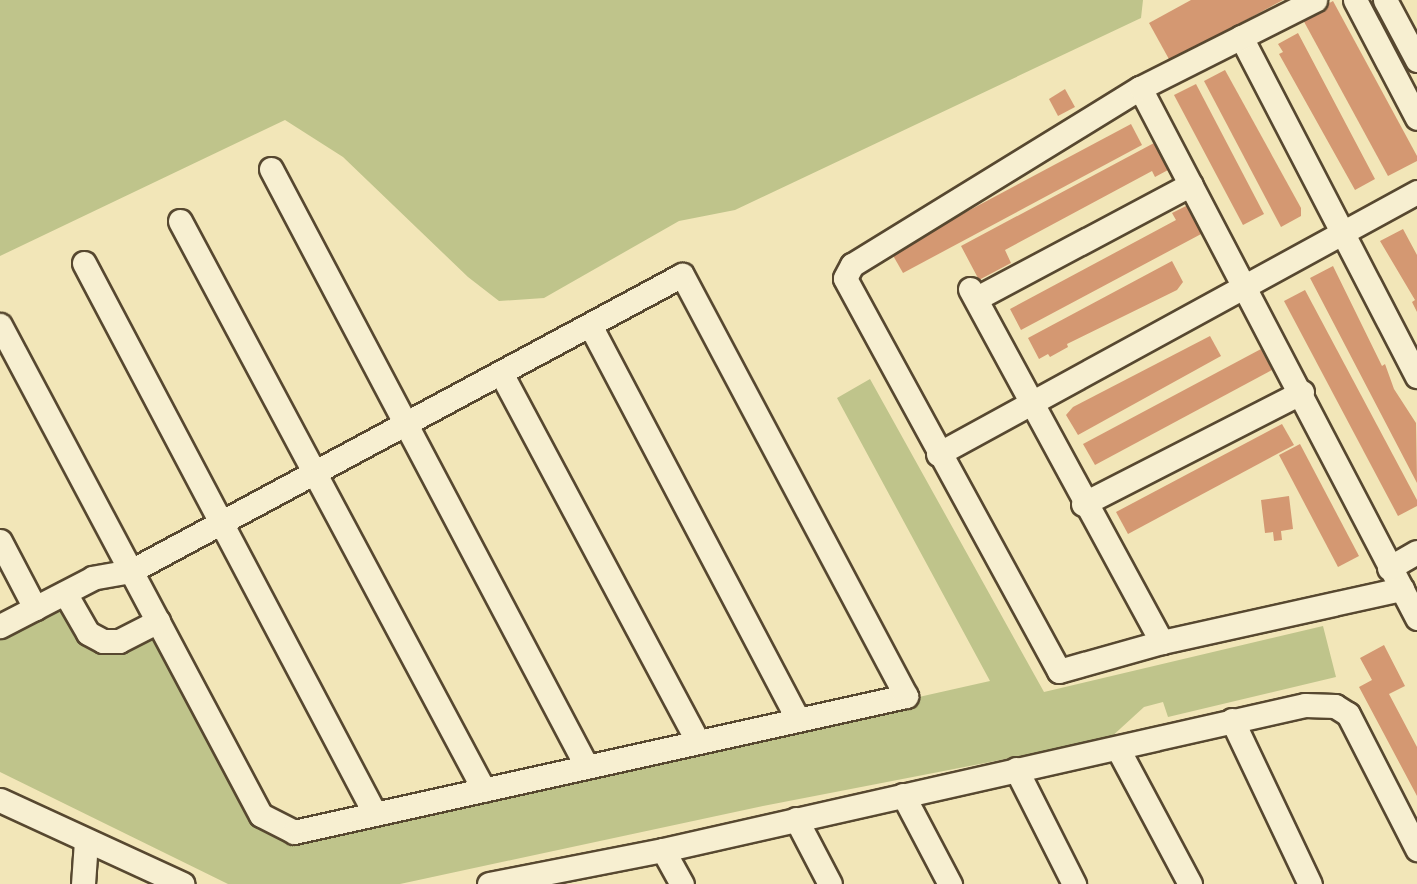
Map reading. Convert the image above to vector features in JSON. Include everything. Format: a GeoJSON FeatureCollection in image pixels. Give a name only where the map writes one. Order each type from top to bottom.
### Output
{"type":"FeatureCollection","features":[{"type":"Feature","properties":{"kind":"street"},"geometry":{"type":"LineString","coordinates":[[1315,0],[1140,89],[848,270],[847,288],[1059,671],[1162,642],[1402,589]]}},
{"type":"Feature","properties":{"kind":"street"},"geometry":{"type":"LineString","coordinates":[[1355,0],[1417,118]]}},
{"type":"Feature","properties":{"kind":"street"},"geometry":{"type":"LineString","coordinates":[[1385,0],[1417,62],[1395,77]]}},
{"type":"Feature","properties":{"kind":"street"},"geometry":{"type":"LineString","coordinates":[[1241,37],[1417,376]]}},
{"type":"Feature","properties":{"kind":"street"},"geometry":{"type":"LineString","coordinates":[[1140,89],[1302,392],[1389,568],[1417,618]]}},
{"type":"Feature","properties":{"kind":"street"},"geometry":{"type":"LineString","coordinates":[[271,169],[587,767]]}},
{"type":"Feature","properties":{"kind":"street"},"geometry":{"type":"LineString","coordinates":[[1162,642],[1083,504],[974,293],[1191,184]]}},
{"type":"Feature","properties":{"kind":"street"},"geometry":{"type":"LineString","coordinates":[[938,454],[1417,192]]}},
{"type":"Feature","properties":{"kind":"street"},"geometry":{"type":"LineString","coordinates":[[180,221],[484,790]]}},
{"type":"Feature","properties":{"kind":"street"},"geometry":{"type":"LineString","coordinates":[[84,263],[375,814]]}},
{"type":"Feature","properties":{"kind":"street"},"geometry":{"type":"LineString","coordinates":[[0,325],[131,571],[158,621],[261,815],[294,832],[906,695],[682,275],[131,571],[93,578],[0,626]]}},
{"type":"Feature","properties":{"kind":"street"},"geometry":{"type":"LineString","coordinates":[[590,325],[798,720]]}},
{"type":"Feature","properties":{"kind":"street"},"geometry":{"type":"LineString","coordinates":[[501,373],[698,742]]}},
{"type":"Feature","properties":{"kind":"street"},"geometry":{"type":"LineString","coordinates":[[1083,504],[1302,392]]}},
{"type":"Feature","properties":{"kind":"street"},"geometry":{"type":"LineString","coordinates":[[0,541],[36,608]]}},
{"type":"Feature","properties":{"kind":"street"},"geometry":{"type":"LineString","coordinates":[[1389,568],[1417,552]]}},
{"type":"Feature","properties":{"kind":"street"},"geometry":{"type":"LineString","coordinates":[[65,593],[88,633],[103,641],[119,641],[158,621]]}},
{"type":"Feature","properties":{"kind":"street"},"geometry":{"type":"LineString","coordinates":[[489,884],[546,880],[796,819],[1305,705],[1335,706],[1348,714],[1417,849]]}},
{"type":"Feature","properties":{"kind":"street"},"geometry":{"type":"LineString","coordinates":[[1232,720],[1310,884]]}},
{"type":"Feature","properties":{"kind":"street"},"geometry":{"type":"LineString","coordinates":[[1118,749],[1190,884]]}},
{"type":"Feature","properties":{"kind":"street"},"geometry":{"type":"LineString","coordinates":[[1016,769],[1074,884]]}},
{"type":"Feature","properties":{"kind":"street"},"geometry":{"type":"LineString","coordinates":[[903,795],[950,884]]}},
{"type":"Feature","properties":{"kind":"street"},"geometry":{"type":"LineString","coordinates":[[0,800],[183,884]]}},
{"type":"Feature","properties":{"kind":"street"},"geometry":{"type":"LineString","coordinates":[[796,819],[830,884]]}},
{"type":"Feature","properties":{"kind":"street"},"geometry":{"type":"LineString","coordinates":[[83,884],[86,841]]}},
{"type":"Feature","properties":{"kind":"street"},"geometry":{"type":"LineString","coordinates":[[663,850],[682,884]]}},
{"type":"Feature","properties":{"kind":"green space"},"geometry":{"type":"Polygon","coordinates":[[[0,0],[1143,0],[1141,18],[735,210],[679,221],[544,298],[499,301],[468,277],[343,157],[285,120],[0,256],[0,0]]]}},
{"type":"Feature","properties":{"kind":"green space"},"geometry":{"type":"Polygon","coordinates":[[[870,379],[1044,692],[1323,626],[1336,677],[1168,717],[1163,702],[1144,707],[1109,739],[763,806],[400,884],[228,884],[0,772],[0,631],[59,601],[74,631],[152,630],[259,828],[286,839],[990,681],[837,398],[870,379]]]}},
{"type":"Feature","properties":{"kind":"building"},"geometry":{"type":"Polygon","coordinates":[[[1191,0],[1283,0],[1170,61],[1149,23],[1191,0]]]}},
{"type":"Feature","properties":{"kind":"building"},"geometry":{"type":"Polygon","coordinates":[[[1333,1],[1417,156],[1417,161],[1388,176],[1302,18],[1333,1]]]}},
{"type":"Feature","properties":{"kind":"building"},"geometry":{"type":"Polygon","coordinates":[[[1298,33],[1375,179],[1355,190],[1279,54],[1283,52],[1278,44],[1298,33]]]}},
{"type":"Feature","properties":{"kind":"building"},"geometry":{"type":"Polygon","coordinates":[[[1225,70],[1301,208],[1301,216],[1281,227],[1204,81],[1225,70]]]}},
{"type":"Feature","properties":{"kind":"building"},"geometry":{"type":"Polygon","coordinates":[[[1196,84],[1264,214],[1243,225],[1174,95],[1196,84]]]}},
{"type":"Feature","properties":{"kind":"building"},"geometry":{"type":"Polygon","coordinates":[[[1065,89],[1075,107],[1058,116],[1049,99],[1065,89]]]}},
{"type":"Feature","properties":{"kind":"building"},"geometry":{"type":"Polygon","coordinates":[[[1131,124],[1142,145],[903,273],[891,252],[1131,124]]]}},
{"type":"Feature","properties":{"kind":"building"},"geometry":{"type":"Polygon","coordinates":[[[1154,143],[1168,170],[1155,177],[1152,171],[1005,250],[1011,263],[979,280],[961,246],[1154,143]]]}},
{"type":"Feature","properties":{"kind":"building"},"geometry":{"type":"Polygon","coordinates":[[[1188,205],[1203,233],[1021,330],[1010,309],[1176,220],[1172,213],[1188,205]]]}},
{"type":"Feature","properties":{"kind":"building"},"geometry":{"type":"Polygon","coordinates":[[[1403,229],[1417,255],[1417,312],[1412,302],[1415,300],[1380,241],[1403,229]]]}},
{"type":"Feature","properties":{"kind":"building"},"geometry":{"type":"Polygon","coordinates":[[[1172,261],[1183,282],[1177,290],[1067,344],[1068,347],[1050,357],[1048,354],[1039,359],[1028,338],[1172,261]]]}},
{"type":"Feature","properties":{"kind":"building"},"geometry":{"type":"Polygon","coordinates":[[[1333,266],[1382,366],[1385,364],[1394,389],[1416,423],[1417,483],[1310,278],[1333,266]]]}},
{"type":"Feature","properties":{"kind":"building"},"geometry":{"type":"Polygon","coordinates":[[[1305,290],[1417,500],[1417,506],[1398,516],[1284,301],[1305,290]]]}},
{"type":"Feature","properties":{"kind":"building"},"geometry":{"type":"Polygon","coordinates":[[[1210,336],[1221,356],[1078,435],[1066,415],[1073,407],[1210,336]]]}},
{"type":"Feature","properties":{"kind":"building"},"geometry":{"type":"Polygon","coordinates":[[[1261,349],[1272,370],[1095,465],[1083,444],[1261,349]]]}},
{"type":"Feature","properties":{"kind":"building"},"geometry":{"type":"Polygon","coordinates":[[[1282,424],[1294,445],[1128,534],[1116,512],[1282,424]]]}},
{"type":"Feature","properties":{"kind":"building"},"geometry":{"type":"Polygon","coordinates":[[[1300,444],[1359,556],[1338,567],[1279,455],[1300,444]]]}},
{"type":"Feature","properties":{"kind":"building"},"geometry":{"type":"Polygon","coordinates":[[[1289,496],[1293,529],[1281,531],[1282,540],[1274,541],[1273,532],[1265,533],[1261,500],[1289,496]]]}},
{"type":"Feature","properties":{"kind":"building"},"geometry":{"type":"Polygon","coordinates":[[[1384,645],[1405,686],[1389,694],[1417,747],[1417,796],[1359,687],[1372,680],[1360,658],[1384,645]]]}}]}
